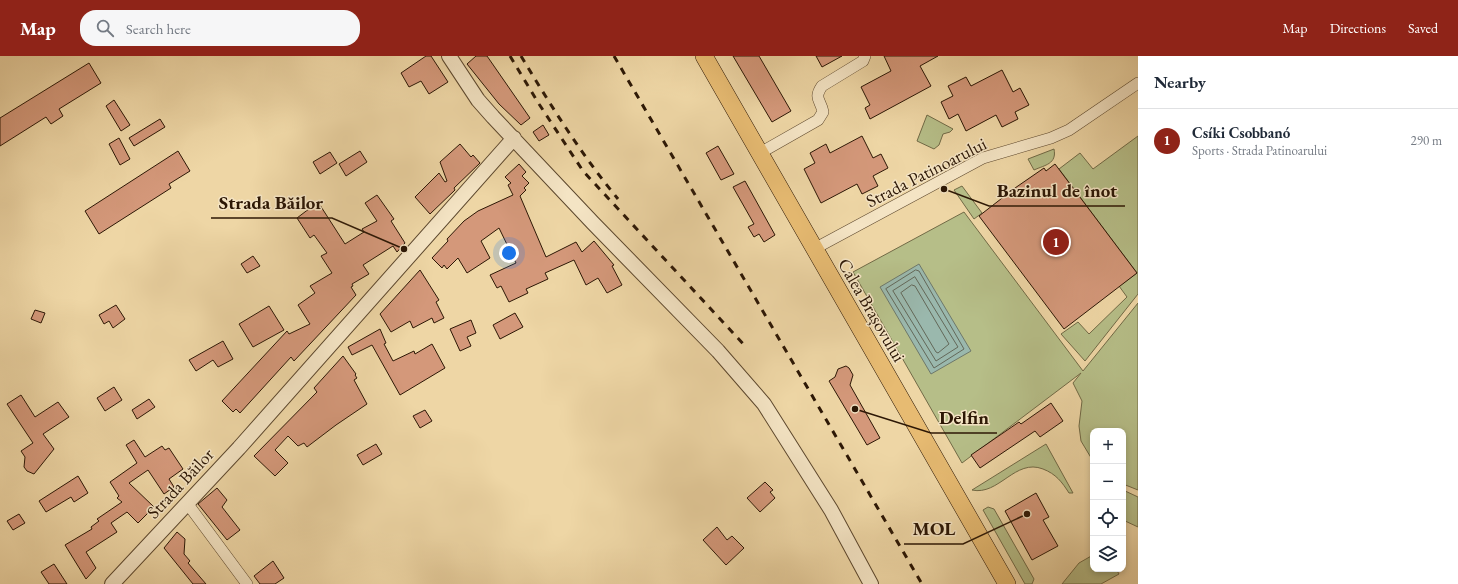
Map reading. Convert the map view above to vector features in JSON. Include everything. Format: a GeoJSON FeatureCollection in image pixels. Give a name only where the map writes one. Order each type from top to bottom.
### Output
{"type":"FeatureCollection","features":[{"type":"Feature","properties":{"kind":"main road","name":"Calea Brașovului"},"geometry":{"type":"LineString","coordinates":[[704,56],[1007,584]]}},
{"type":"Feature","properties":{"kind":"street"},"geometry":{"type":"LineString","coordinates":[[449,56],[478,100],[593,223],[729,362],[764,404],[831,510],[871,584]]}},
{"type":"Feature","properties":{"kind":"street"},"geometry":{"type":"LineString","coordinates":[[760,153],[818,120],[823,112],[817,98],[818,92],[822,86],[863,61],[865,56]]}},
{"type":"Feature","properties":{"kind":"street","name":"Strada Patinoarului"},"geometry":{"type":"LineString","coordinates":[[814,249],[983,158],[1052,138],[1069,130],[1138,83]]}},
{"type":"Feature","properties":{"kind":"street","name":"Strada Băilor"},"geometry":{"type":"LineString","coordinates":[[112,584],[371,300],[514,138]]}},
{"type":"Feature","properties":{"kind":"street"},"geometry":{"type":"LineString","coordinates":[[187,503],[246,584]]}},
{"type":"Feature","properties":{"kind":"green space"},"geometry":{"type":"Polygon","coordinates":[[[927,115],[953,129],[950,132],[943,134],[939,145],[934,149],[917,141],[927,115]]]}},
{"type":"Feature","properties":{"kind":"green space"},"geometry":{"type":"Polygon","coordinates":[[[1138,136],[1138,294],[1085,361],[1061,334],[1078,322],[1089,334],[1127,297],[1119,286],[1137,273],[1059,169],[1080,153],[1093,169],[1138,136]]]}},
{"type":"Feature","properties":{"kind":"green space"},"geometry":{"type":"Polygon","coordinates":[[[1054,149],[1054,158],[1052,161],[1034,170],[1028,159],[1054,149]]]}},
{"type":"Feature","properties":{"kind":"green space"},"geometry":{"type":"Polygon","coordinates":[[[962,186],[982,213],[974,219],[954,190],[962,186]]]}},
{"type":"Feature","properties":{"kind":"green space"},"geometry":{"type":"Polygon","coordinates":[[[964,212],[1083,371],[1138,303],[1138,490],[1126,485],[1126,428],[1090,428],[1090,456],[1081,441],[1079,426],[1082,401],[1073,383],[1081,373],[962,463],[853,272],[964,212]]]}},
{"type":"Feature","properties":{"kind":"green space"},"geometry":{"type":"Polygon","coordinates":[[[1046,444],[1073,493],[1069,493],[1052,473],[1033,467],[1024,468],[1015,472],[991,488],[972,490],[1046,444]]]}},
{"type":"Feature","properties":{"kind":"green space"},"geometry":{"type":"Polygon","coordinates":[[[1126,491],[1138,497],[1138,527],[1126,521],[1126,491]]]}},
{"type":"Feature","properties":{"kind":"green space"},"geometry":{"type":"Polygon","coordinates":[[[988,507],[994,509],[1034,579],[1032,584],[1025,584],[983,510],[988,507]]]}},
{"type":"Feature","properties":{"kind":"green space"},"geometry":{"type":"Polygon","coordinates":[[[1090,557],[1090,572],[1118,572],[1119,574],[1101,584],[1062,584],[1079,563],[1090,557]]]}},
{"type":"Feature","properties":{"kind":"water"},"geometry":{"type":"Polygon","coordinates":[[[919,264],[971,351],[931,374],[880,287],[919,264]]]}},
{"type":"Feature","properties":{"kind":"building"},"geometry":{"type":"Polygon","coordinates":[[[426,56],[431,56],[448,82],[429,94],[421,81],[409,87],[401,73],[426,56]]]}},
{"type":"Feature","properties":{"kind":"building"},"geometry":{"type":"Polygon","coordinates":[[[476,56],[487,56],[530,118],[521,125],[499,104],[467,64],[476,56]]]}},
{"type":"Feature","properties":{"kind":"building"},"geometry":{"type":"Polygon","coordinates":[[[733,56],[759,56],[791,111],[772,122],[733,56]]]}},
{"type":"Feature","properties":{"kind":"building"},"geometry":{"type":"Polygon","coordinates":[[[816,56],[842,56],[822,67],[816,56]]]}},
{"type":"Feature","properties":{"kind":"building"},"geometry":{"type":"Polygon","coordinates":[[[884,56],[938,56],[920,66],[931,86],[870,119],[865,108],[870,105],[861,87],[891,71],[884,56]]]}},
{"type":"Feature","properties":{"kind":"building"},"geometry":{"type":"Polygon","coordinates":[[[89,63],[101,83],[59,109],[63,116],[51,124],[46,117],[0,146],[0,118],[89,63]]]}},
{"type":"Feature","properties":{"kind":"building"},"geometry":{"type":"Polygon","coordinates":[[[1002,70],[1013,92],[1020,88],[1029,105],[1015,112],[1018,119],[1002,127],[996,115],[966,131],[958,114],[949,119],[941,102],[953,96],[948,86],[966,77],[971,86],[1002,70]]]}},
{"type":"Feature","properties":{"kind":"building"},"geometry":{"type":"Polygon","coordinates":[[[114,100],[130,125],[121,131],[106,106],[114,100]]]}},
{"type":"Feature","properties":{"kind":"building"},"geometry":{"type":"Polygon","coordinates":[[[160,119],[165,127],[134,146],[129,138],[160,119]]]}},
{"type":"Feature","properties":{"kind":"building"},"geometry":{"type":"Polygon","coordinates":[[[543,125],[549,135],[539,141],[533,132],[543,125]]]}},
{"type":"Feature","properties":{"kind":"building"},"geometry":{"type":"Polygon","coordinates":[[[862,136],[873,158],[881,154],[888,168],[873,176],[878,186],[862,194],[857,184],[821,203],[804,169],[815,163],[810,153],[826,144],[830,153],[862,136]]]}},
{"type":"Feature","properties":{"kind":"building"},"geometry":{"type":"Polygon","coordinates":[[[119,138],[130,159],[120,165],[109,144],[119,138]]]}},
{"type":"Feature","properties":{"kind":"building"},"geometry":{"type":"Polygon","coordinates":[[[460,144],[471,157],[473,155],[480,163],[430,214],[415,197],[439,173],[445,182],[447,181],[440,162],[460,144]]]}},
{"type":"Feature","properties":{"kind":"building"},"geometry":{"type":"Polygon","coordinates":[[[718,146],[734,174],[721,180],[706,153],[718,146]]]}},
{"type":"Feature","properties":{"kind":"building"},"geometry":{"type":"Polygon","coordinates":[[[178,151],[190,171],[169,184],[171,188],[99,234],[85,211],[178,151]]]}},
{"type":"Feature","properties":{"kind":"building"},"geometry":{"type":"Polygon","coordinates":[[[360,151],[367,162],[346,176],[339,164],[360,151]]]}},
{"type":"Feature","properties":{"kind":"building"},"geometry":{"type":"Polygon","coordinates":[[[330,152],[337,163],[320,174],[313,162],[330,152]]]}},
{"type":"Feature","properties":{"kind":"building"},"geometry":{"type":"Polygon","coordinates":[[[519,164],[526,172],[522,176],[529,183],[524,188],[526,190],[520,196],[546,257],[576,242],[582,252],[594,241],[614,265],[612,266],[622,285],[607,293],[598,278],[586,285],[574,260],[545,273],[548,279],[526,289],[528,293],[509,302],[501,286],[497,288],[490,275],[516,263],[499,228],[481,241],[490,258],[467,273],[458,258],[447,269],[444,265],[442,268],[432,258],[464,221],[478,211],[513,195],[508,185],[511,183],[505,177],[519,164]]]}},
{"type":"Feature","properties":{"kind":"building"},"geometry":{"type":"Polygon","coordinates":[[[1055,164],[1137,273],[1064,329],[979,216],[1044,168],[1046,171],[1055,164]]]}},
{"type":"Feature","properties":{"kind":"building"},"geometry":{"type":"Polygon","coordinates":[[[745,181],[775,235],[764,242],[759,234],[754,237],[748,227],[754,224],[733,187],[745,181]]]}},
{"type":"Feature","properties":{"kind":"building"},"geometry":{"type":"Polygon","coordinates":[[[377,195],[394,219],[391,221],[405,243],[397,252],[393,246],[363,265],[369,274],[352,284],[353,286],[351,287],[356,295],[294,361],[291,357],[240,413],[236,409],[233,412],[222,401],[287,331],[289,334],[310,324],[298,305],[315,293],[310,286],[332,273],[321,256],[327,253],[314,235],[310,238],[297,218],[318,202],[345,244],[364,232],[362,229],[377,221],[365,203],[377,195]]]}},
{"type":"Feature","properties":{"kind":"building"},"geometry":{"type":"Polygon","coordinates":[[[253,256],[260,266],[247,273],[241,264],[253,256]]]}},
{"type":"Feature","properties":{"kind":"building"},"geometry":{"type":"Polygon","coordinates":[[[420,270],[439,300],[436,302],[444,318],[434,323],[432,318],[413,328],[410,321],[391,332],[380,314],[420,270]]]}},
{"type":"Feature","properties":{"kind":"building"},"geometry":{"type":"Polygon","coordinates":[[[116,305],[125,319],[113,328],[109,321],[104,324],[99,315],[116,305]]]}},
{"type":"Feature","properties":{"kind":"building"},"geometry":{"type":"Polygon","coordinates":[[[269,306],[284,330],[253,347],[239,324],[269,306]]]}},
{"type":"Feature","properties":{"kind":"building"},"geometry":{"type":"Polygon","coordinates":[[[35,310],[45,313],[41,323],[31,319],[35,310]]]}},
{"type":"Feature","properties":{"kind":"building"},"geometry":{"type":"Polygon","coordinates":[[[515,313],[523,327],[500,339],[493,325],[515,313]]]}},
{"type":"Feature","properties":{"kind":"building"},"geometry":{"type":"Polygon","coordinates":[[[471,320],[476,333],[467,337],[471,346],[460,351],[450,329],[471,320]]]}},
{"type":"Feature","properties":{"kind":"building"},"geometry":{"type":"Polygon","coordinates":[[[380,329],[386,343],[384,344],[393,361],[414,351],[415,354],[432,344],[445,368],[400,395],[372,345],[352,355],[348,347],[380,329]]]}},
{"type":"Feature","properties":{"kind":"building"},"geometry":{"type":"Polygon","coordinates":[[[223,341],[233,359],[218,367],[213,360],[196,371],[189,360],[223,341]]]}},
{"type":"Feature","properties":{"kind":"building"},"geometry":{"type":"Polygon","coordinates":[[[343,356],[356,374],[355,375],[357,378],[354,380],[367,404],[307,447],[304,443],[298,446],[288,436],[275,450],[288,463],[275,476],[254,456],[317,392],[314,388],[343,356]]]}},
{"type":"Feature","properties":{"kind":"building"},"geometry":{"type":"Polygon","coordinates":[[[846,366],[853,375],[850,385],[880,438],[867,445],[829,381],[835,377],[838,369],[846,366]]]}},
{"type":"Feature","properties":{"kind":"building"},"geometry":{"type":"Polygon","coordinates":[[[114,387],[122,400],[105,411],[97,398],[114,387]]]}},
{"type":"Feature","properties":{"kind":"building"},"geometry":{"type":"Polygon","coordinates":[[[21,395],[35,417],[58,402],[69,417],[43,434],[54,449],[34,474],[27,471],[24,467],[25,457],[21,451],[33,443],[7,404],[21,395]]]}},
{"type":"Feature","properties":{"kind":"building"},"geometry":{"type":"Polygon","coordinates":[[[149,399],[155,407],[137,419],[132,410],[149,399]]]}},
{"type":"Feature","properties":{"kind":"building"},"geometry":{"type":"Polygon","coordinates":[[[1051,403],[1063,421],[1040,437],[1035,431],[980,468],[971,455],[1019,422],[1021,424],[1051,403]]]}},
{"type":"Feature","properties":{"kind":"building"},"geometry":{"type":"Polygon","coordinates":[[[425,410],[432,421],[420,428],[413,416],[425,410]]]}},
{"type":"Feature","properties":{"kind":"building"},"geometry":{"type":"Polygon","coordinates":[[[134,440],[145,457],[162,446],[165,450],[169,448],[183,469],[169,479],[174,487],[164,494],[148,470],[129,483],[154,507],[138,523],[127,512],[111,523],[117,532],[86,552],[96,568],[86,579],[65,545],[92,529],[91,527],[99,521],[97,519],[122,502],[117,498],[119,496],[110,482],[137,463],[126,445],[134,440]]]}},
{"type":"Feature","properties":{"kind":"building"},"geometry":{"type":"Polygon","coordinates":[[[376,444],[382,454],[363,465],[357,455],[376,444]]]}},
{"type":"Feature","properties":{"kind":"building"},"geometry":{"type":"Polygon","coordinates":[[[78,476],[88,493],[74,502],[71,497],[46,512],[39,501],[78,476]]]}},
{"type":"Feature","properties":{"kind":"building"},"geometry":{"type":"Polygon","coordinates":[[[765,482],[773,490],[770,492],[775,498],[760,512],[747,498],[765,482]]]}},
{"type":"Feature","properties":{"kind":"building"},"geometry":{"type":"Polygon","coordinates":[[[217,488],[227,500],[222,507],[240,530],[227,540],[198,504],[217,488]]]}},
{"type":"Feature","properties":{"kind":"building"},"geometry":{"type":"Polygon","coordinates":[[[1036,493],[1049,517],[1043,520],[1058,546],[1032,560],[1005,511],[1036,493]]]}},
{"type":"Feature","properties":{"kind":"building"},"geometry":{"type":"Polygon","coordinates":[[[19,514],[25,523],[13,530],[7,521],[19,514]]]}},
{"type":"Feature","properties":{"kind":"building"},"geometry":{"type":"Polygon","coordinates":[[[717,527],[727,540],[732,536],[744,548],[726,565],[703,540],[717,527]]]}},
{"type":"Feature","properties":{"kind":"building"},"geometry":{"type":"Polygon","coordinates":[[[177,532],[185,539],[184,554],[190,561],[188,563],[206,584],[193,584],[164,548],[177,532]]]}},
{"type":"Feature","properties":{"kind":"building"},"geometry":{"type":"Polygon","coordinates":[[[273,561],[284,578],[275,584],[260,584],[254,576],[273,561]]]}},
{"type":"Feature","properties":{"kind":"building"},"geometry":{"type":"Polygon","coordinates":[[[54,564],[67,584],[49,584],[41,572],[54,564]]]}},
{"type":"Feature","properties":{"kind":"railway"},"geometry":{"type":"LineString","coordinates":[[510,56],[539,104],[583,171],[747,348]]}},
{"type":"Feature","properties":{"kind":"railway"},"geometry":{"type":"LineString","coordinates":[[521,56],[591,165],[618,199]]}},
{"type":"Feature","properties":{"kind":"railway"},"geometry":{"type":"LineString","coordinates":[[614,56],[922,584]]}},
{"type":"Feature","properties":{"kind":"place","name":"Bazinul de înot"},"geometry":{"type":"Point","coordinates":[944,189]}},
{"type":"Feature","properties":{"kind":"place","name":"Csíki Csobbanó"},"geometry":{"type":"Point","coordinates":[1056,242]}},
{"type":"Feature","properties":{"kind":"place","name":"Strada Băilor"},"geometry":{"type":"Point","coordinates":[404,249]}},
{"type":"Feature","properties":{"kind":"place","name":"Delfin"},"geometry":{"type":"Point","coordinates":[855,409]}},
{"type":"Feature","properties":{"kind":"place","name":"MOL"},"geometry":{"type":"Point","coordinates":[1027,514]}}]}
